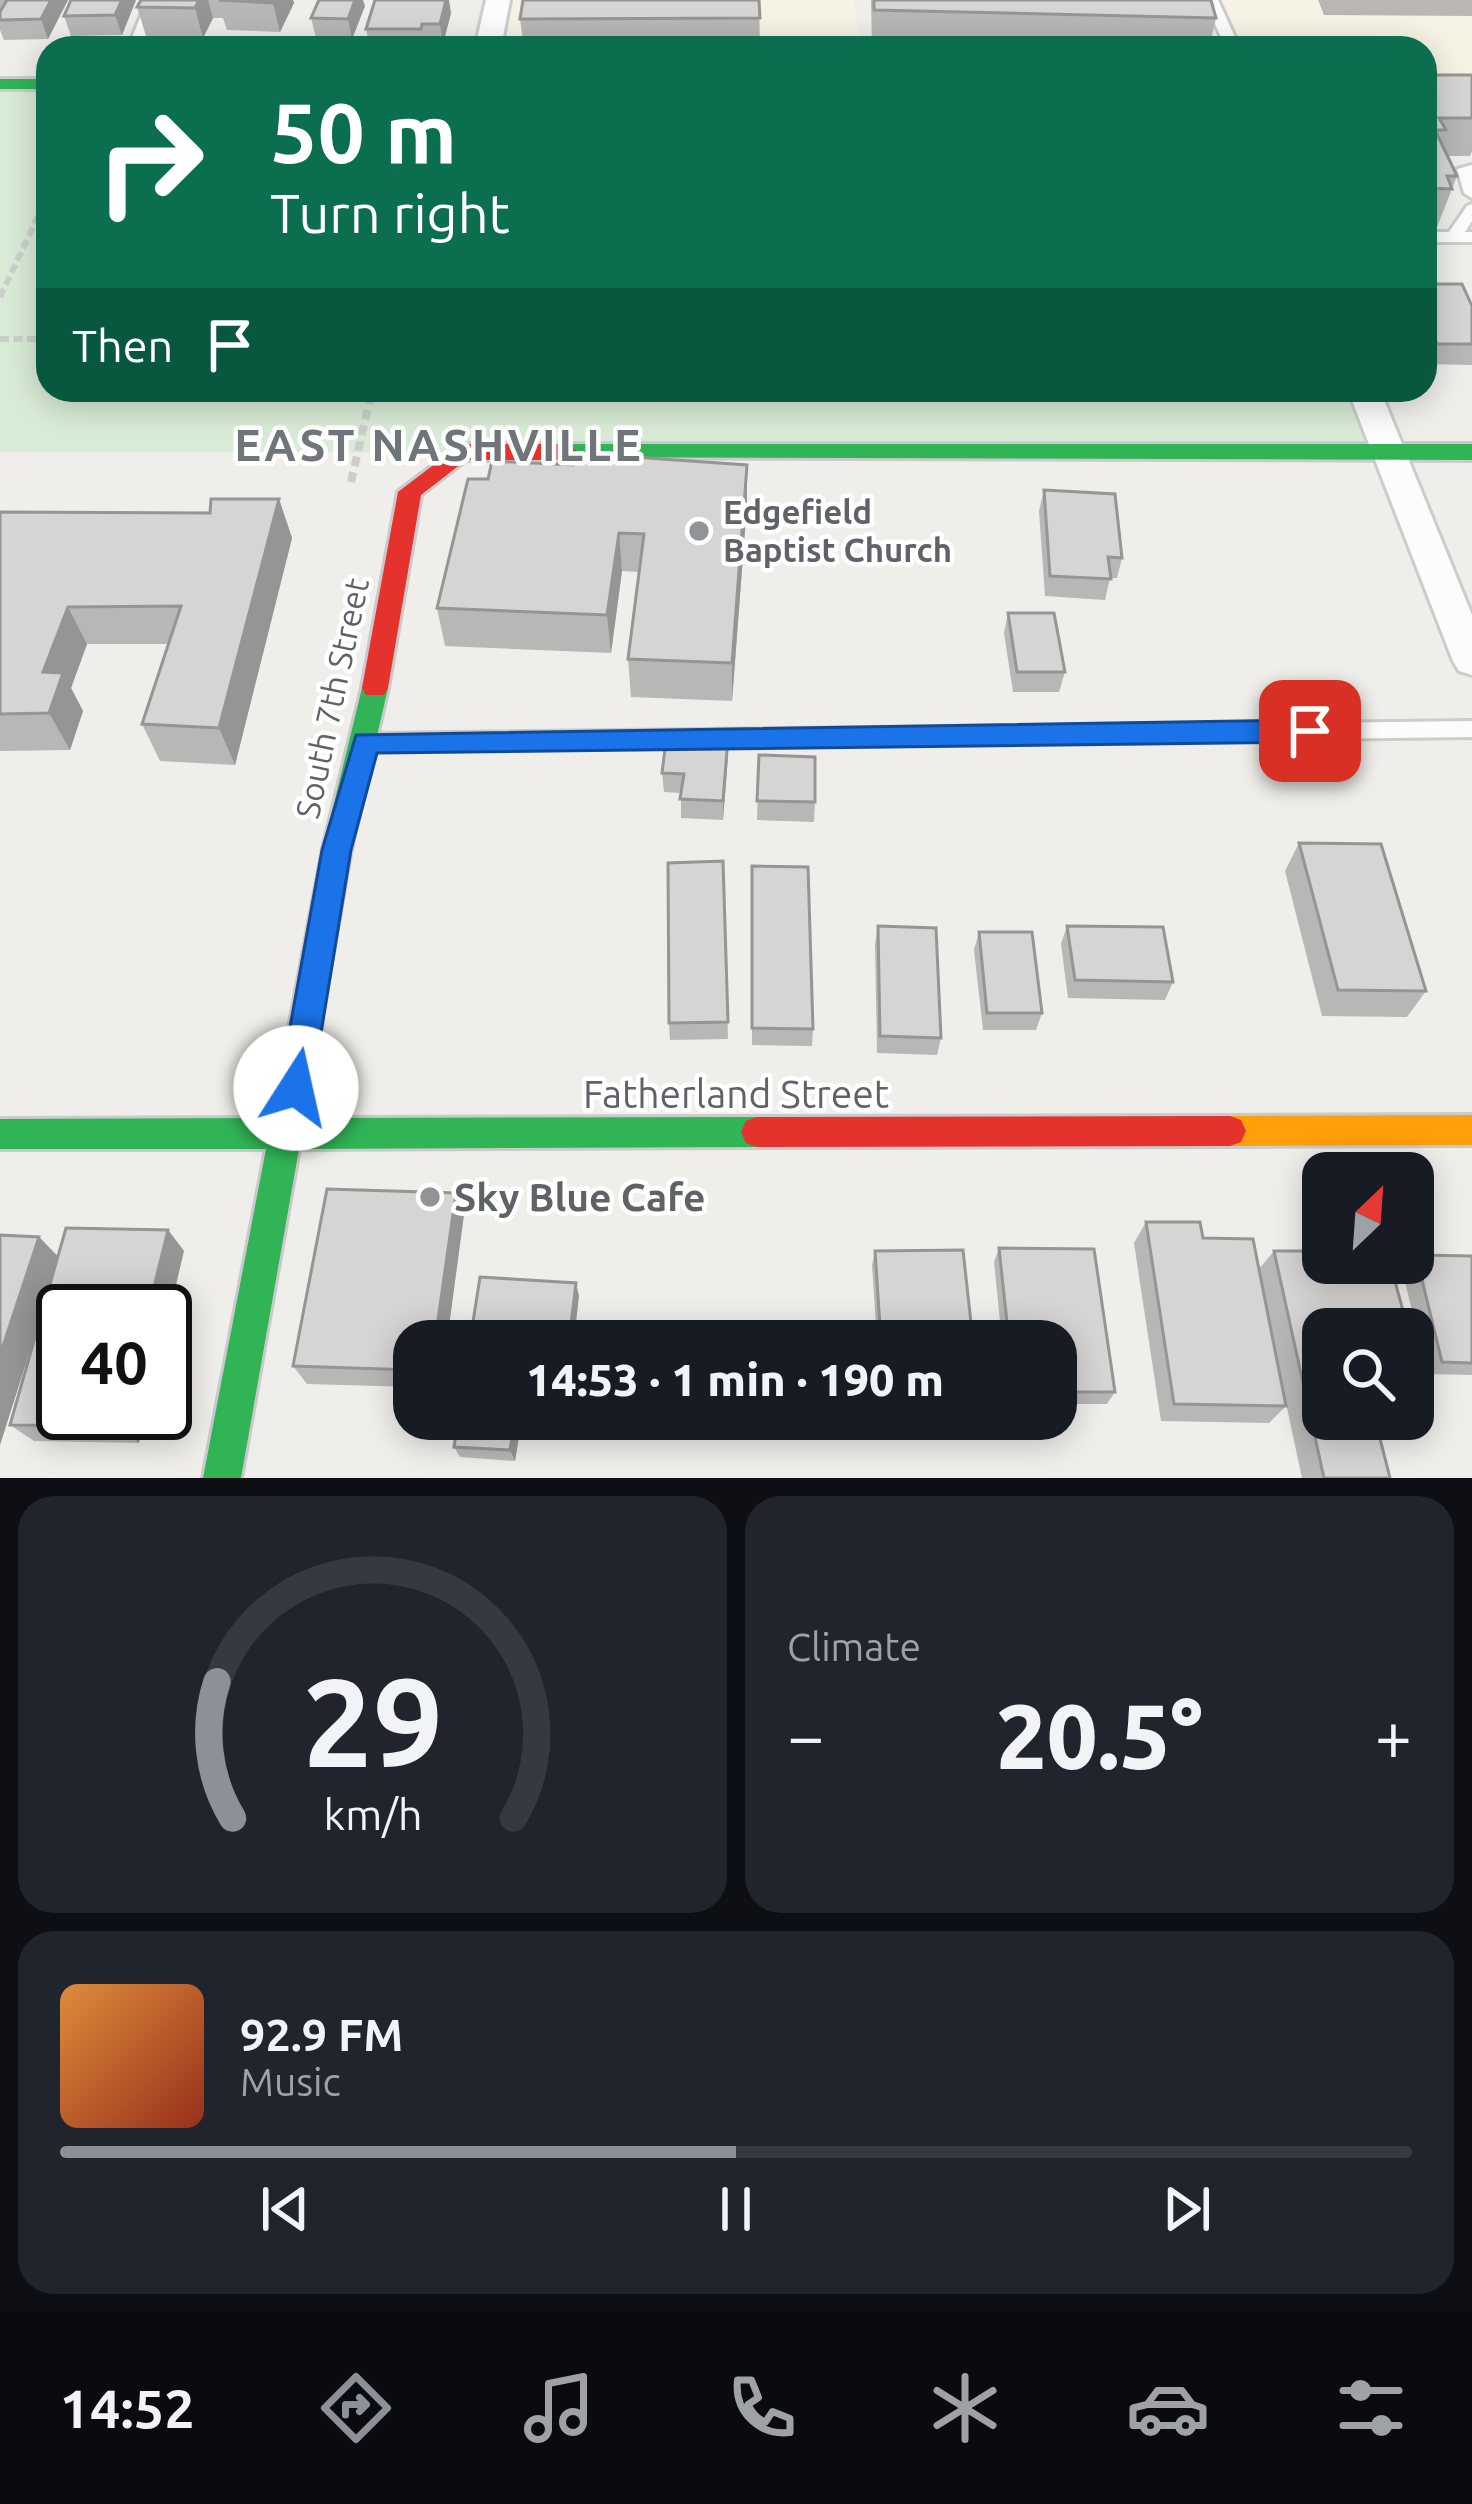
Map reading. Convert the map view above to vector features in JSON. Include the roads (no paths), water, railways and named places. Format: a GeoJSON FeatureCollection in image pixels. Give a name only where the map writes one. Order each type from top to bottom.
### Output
{"type":"FeatureCollection","features":[{"type":"Feature","properties":{"kind":"street"},"geometry":{"type":"LineString","coordinates":[[490,36],[497,0]]}},
{"type":"Feature","properties":{"kind":"street"},"geometry":{"type":"LineString","coordinates":[[0,84],[36,84]]}},
{"type":"Feature","properties":{"kind":"street"},"geometry":{"type":"LineString","coordinates":[[1368,402],[1472,661]]}},
{"type":"Feature","properties":{"kind":"street","name":"South 7th Street"},"geometry":{"type":"LineString","coordinates":[[222,1478],[337,850],[366,742],[410,492],[461,452],[1387,453]]}},
{"type":"Feature","properties":{"kind":"street"},"geometry":{"type":"LineString","coordinates":[[1387,453],[1472,452]]}},
{"type":"Feature","properties":{"kind":"street","name":"Fatherland Street"},"geometry":{"type":"LineString","coordinates":[[0,1134],[1472,1130]]}},
{"type":"Feature","properties":{"kind":"lane"},"geometry":{"type":"LineString","coordinates":[[140,36],[154,0]]}},
{"type":"Feature","properties":{"kind":"lane"},"geometry":{"type":"LineString","coordinates":[[1210,0],[1226,36]]}},
{"type":"Feature","properties":{"kind":"lane"},"geometry":{"type":"LineString","coordinates":[[1468,169],[1472,193]]}},
{"type":"Feature","properties":{"kind":"lane"},"geometry":{"type":"LineString","coordinates":[[1454,237],[1472,209]]}},
{"type":"Feature","properties":{"kind":"lane"},"geometry":{"type":"LineString","coordinates":[[1437,237],[1472,237]]}},
{"type":"Feature","properties":{"kind":"lane"},"geometry":{"type":"LineString","coordinates":[[366,742],[1472,729]]}},
{"type":"Feature","properties":{"kind":"place","name":"Edgefield Baptist Church"},"geometry":{"type":"Point","coordinates":[699,531]}},
{"type":"Feature","properties":{"kind":"place","name":"Sky Blue Cafe"},"geometry":{"type":"Point","coordinates":[430,1197]}},
{"type":"Feature","properties":{"kind":"district","name":"EAST NASHVILLE"},"geometry":{"type":"Point","coordinates":[439,445]}}]}
